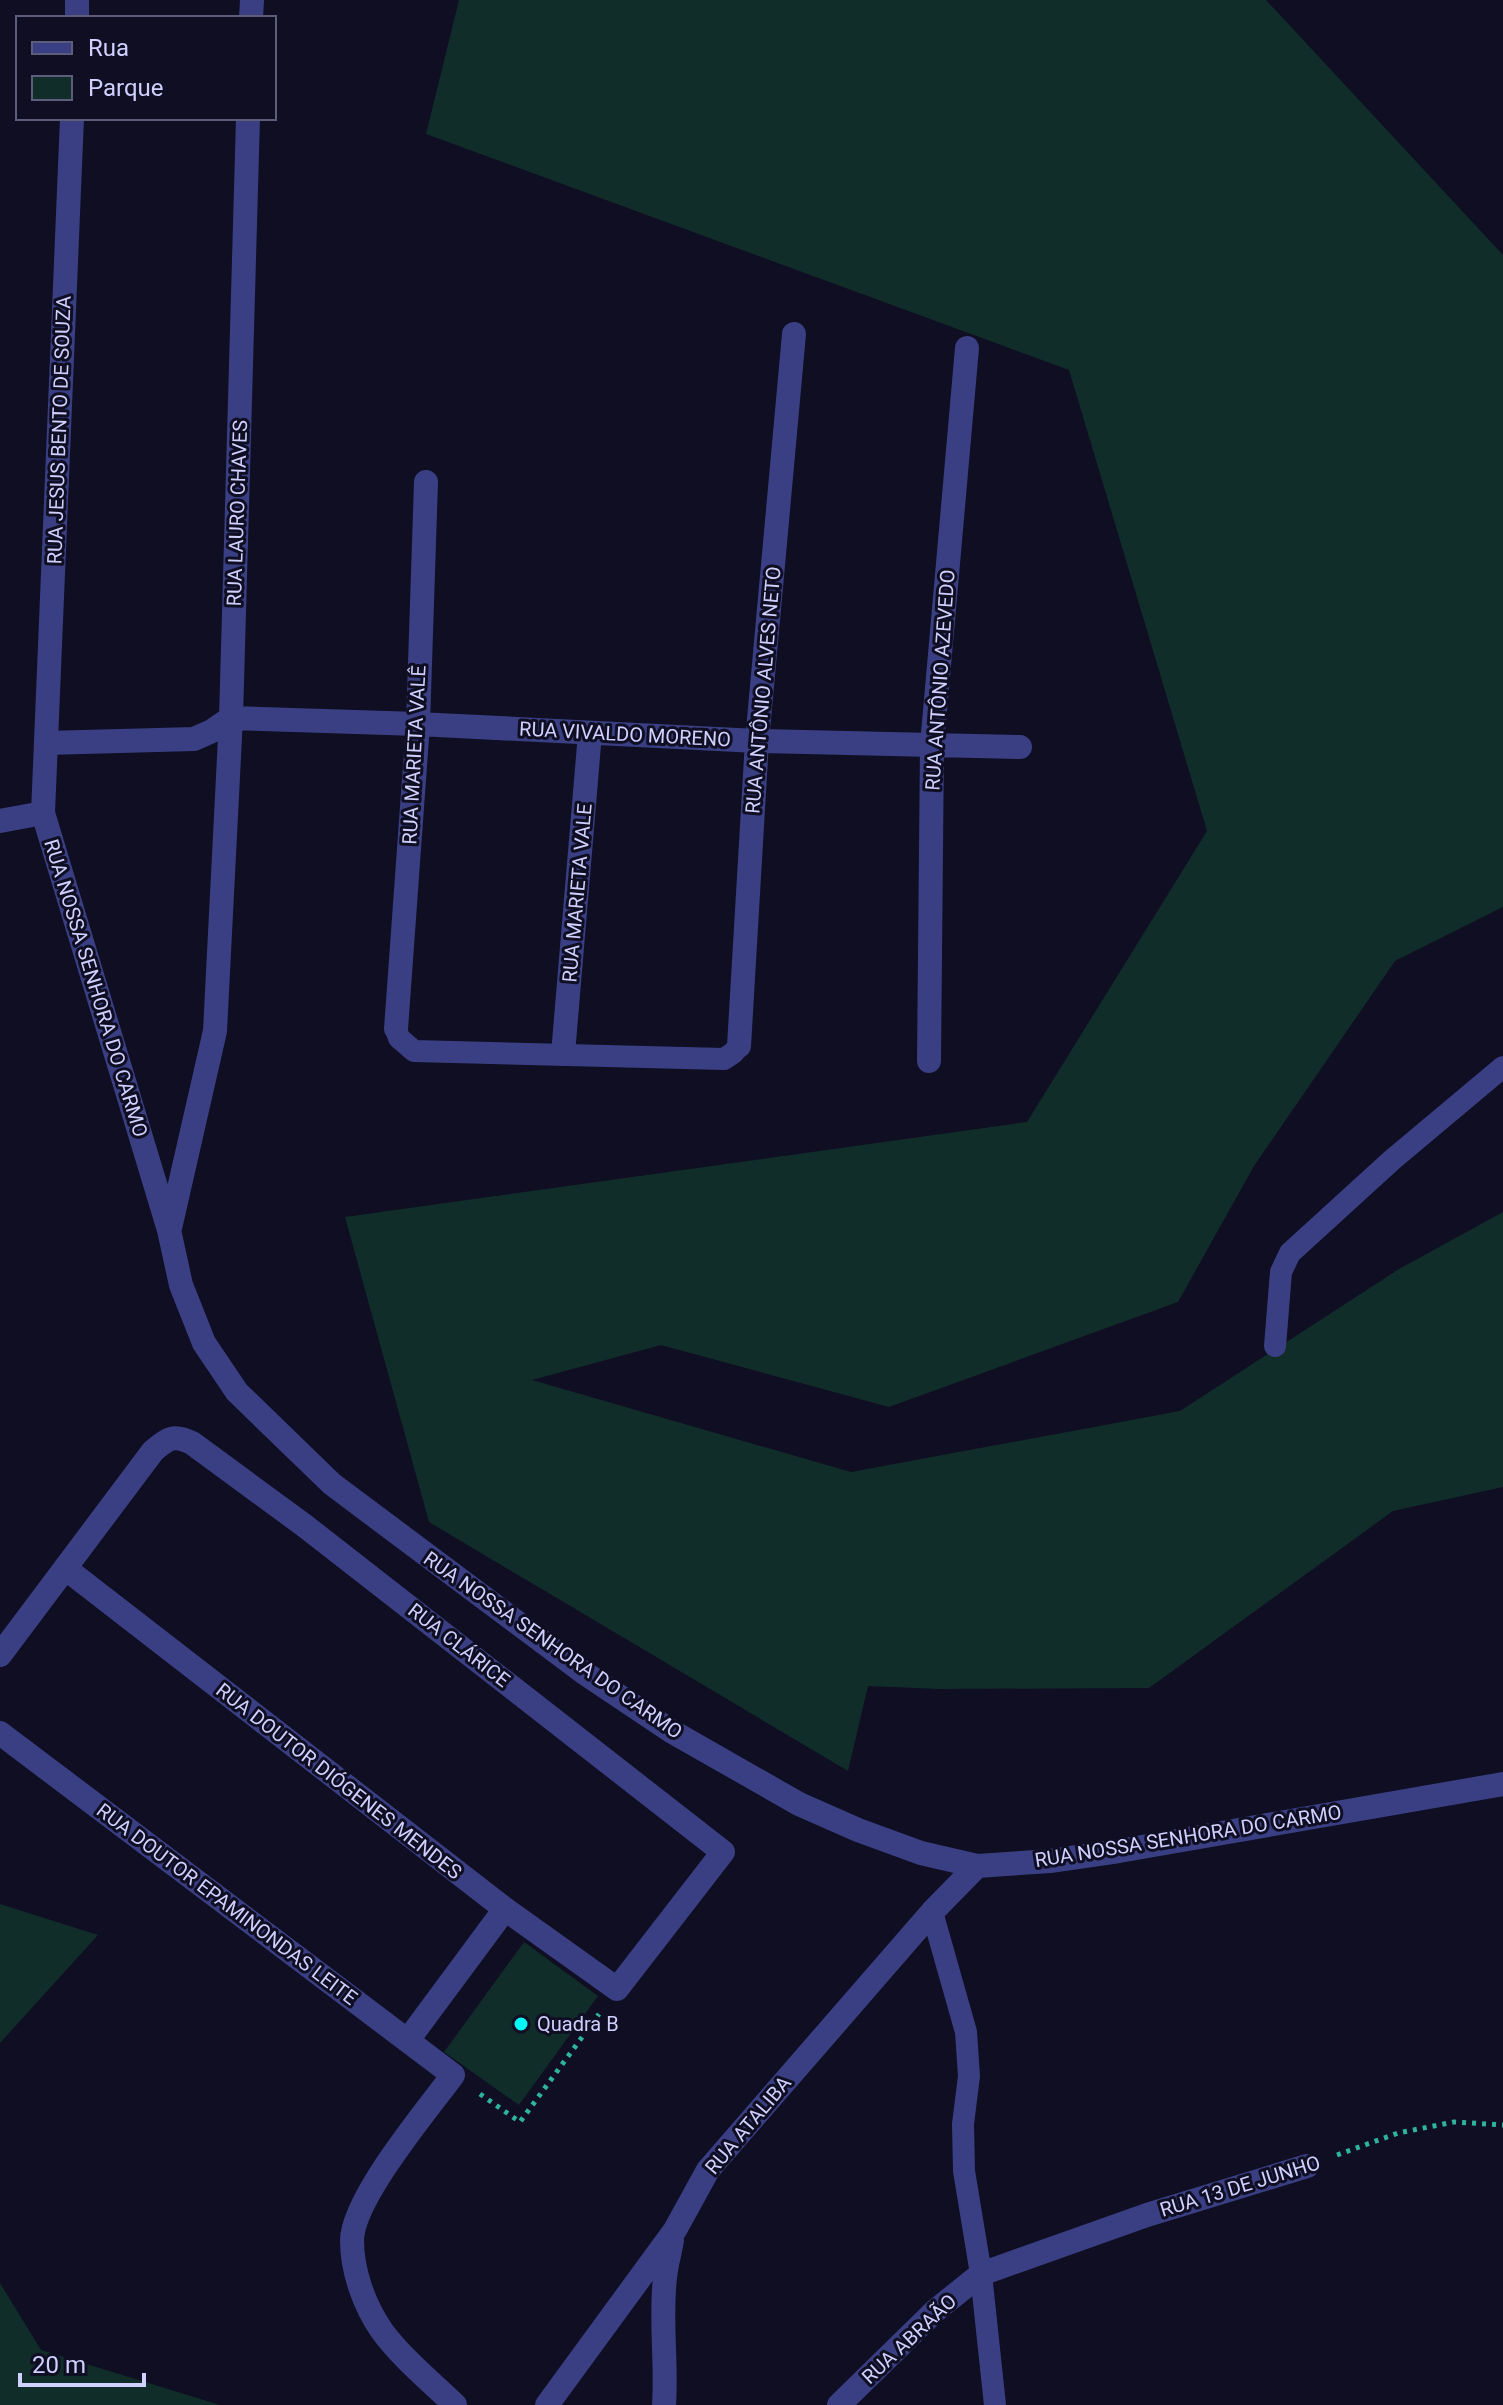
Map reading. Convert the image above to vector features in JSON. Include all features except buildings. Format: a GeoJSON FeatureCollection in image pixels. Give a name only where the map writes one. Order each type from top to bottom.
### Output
{"type":"FeatureCollection","features":[{"type":"Feature","properties":{"kind":"street","name":"RUA JESUS BENTO DE SOUZA"},"geometry":{"type":"LineString","coordinates":[[46,743],[72,120]]}},
{"type":"Feature","properties":{"kind":"street","name":"RUA LAURO CHAVES"},"geometry":{"type":"LineString","coordinates":[[231,718],[248,120]]}},
{"type":"Feature","properties":{"kind":"street","name":"RUA ANTÔNIO ALVES NETO"},"geometry":{"type":"LineString","coordinates":[[739,1046],[757,741],[794,334]]}},
{"type":"Feature","properties":{"kind":"street","name":"RUA ANTÔNIO AZEVEDO"},"geometry":{"type":"LineString","coordinates":[[929,1061],[932,745],[967,348]]}},
{"type":"Feature","properties":{"kind":"street","name":"RUA MARIETA VALÊ"},"geometry":{"type":"LineString","coordinates":[[396,1029],[418,724],[426,482]]}},
{"type":"Feature","properties":{"kind":"street"},"geometry":{"type":"LineString","coordinates":[[46,743],[194,739],[231,718]]}},
{"type":"Feature","properties":{"kind":"street","name":"RUA NOSSA SENHORA DO CARMO"},"geometry":{"type":"LineString","coordinates":[[169,1230],[215,1031],[231,718]]}},
{"type":"Feature","properties":{"kind":"street","name":"RUA VIVALDO MORENO"},"geometry":{"type":"LineString","coordinates":[[231,718],[757,741],[1020,747]]}},
{"type":"Feature","properties":{"kind":"street","name":"RUA MARIETA VALE"},"geometry":{"type":"LineString","coordinates":[[563,1054],[590,733]]}},
{"type":"Feature","properties":{"kind":"street","name":"RUA NOSSA SENHORA DO CARMO"},"geometry":{"type":"LineString","coordinates":[[46,743],[43,813],[169,1230],[181,1285],[204,1343],[237,1392],[332,1484],[583,1672],[671,1731],[810,1810],[921,1853],[977,1866],[1050,1861],[1119,1851],[1503,1784]]}},
{"type":"Feature","properties":{"kind":"street"},"geometry":{"type":"LineString","coordinates":[[0,821],[43,813]]}},
{"type":"Feature","properties":{"kind":"street","name":"RUA CLÁRICE"},"geometry":{"type":"LineString","coordinates":[[65,1568],[153,1451],[171,1438],[181,1437],[192,1443],[305,1526],[723,1852],[617,1989]]}},
{"type":"Feature","properties":{"kind":"street"},"geometry":{"type":"LineString","coordinates":[[0,1655],[65,1568]]}},
{"type":"Feature","properties":{"kind":"street","name":"RUA DOUTOR DIÓGENES MENDES"},"geometry":{"type":"LineString","coordinates":[[65,1568],[505,1909],[617,1989]]}},
{"type":"Feature","properties":{"kind":"street","name":"RUA DOUTOR EPAMINONDAS LEITE"},"geometry":{"type":"LineString","coordinates":[[0,1733],[453,2075]]}},
{"type":"Feature","properties":{"kind":"street","name":"RUA ATALIBA"},"geometry":{"type":"LineString","coordinates":[[547,2405],[675,2230],[708,2170],[932,1912],[977,1866]]}},
{"type":"Feature","properties":{"kind":"street"},"geometry":{"type":"LineString","coordinates":[[408,2040],[505,1909]]}},
{"type":"Feature","properties":{"kind":"street"},"geometry":{"type":"LineString","coordinates":[[453,2075],[390,2159],[359,2215],[352,2237],[355,2272],[366,2302],[383,2332],[455,2405]]}},
{"type":"Feature","properties":{"kind":"street","name":"RUA 13 DE JUNHO"},"geometry":{"type":"LineString","coordinates":[[981,2274],[1147,2215],[1307,2166]]}},
{"type":"Feature","properties":{"kind":"street"},"geometry":{"type":"LineString","coordinates":[[664,2405],[665,2276],[675,2230]]}},
{"type":"Feature","properties":{"kind":"street","name":"RUA ABRAÃO"},"geometry":{"type":"LineString","coordinates":[[839,2405],[935,2311],[981,2274]]}},
{"type":"Feature","properties":{"kind":"lane"},"geometry":{"type":"LineString","coordinates":[[396,1029],[399,1038],[414,1051],[724,1059],[739,1046]]}},
{"type":"Feature","properties":{"kind":"lane"},"geometry":{"type":"LineString","coordinates":[[1275,1346],[1281,1272],[1290,1253],[1392,1160],[1503,1067]]}},
{"type":"Feature","properties":{"kind":"lane"},"geometry":{"type":"LineString","coordinates":[[932,1912],[966,2032],[969,2076],[963,2124],[964,2171],[981,2274],[995,2405]]}},
{"type":"Feature","properties":{"kind":"path"},"geometry":{"type":"LineString","coordinates":[[453,2075],[520,2122],[617,1989]]}},
{"type":"Feature","properties":{"kind":"path","name":"RUA 13 DE JUNHO"},"geometry":{"type":"LineString","coordinates":[[1307,2166],[1398,2133],[1454,2122],[1503,2125]]}},
{"type":"Feature","properties":{"kind":"green space"},"geometry":{"type":"Polygon","coordinates":[[[459,0],[1266,0],[1503,255],[1503,907],[1395,961],[1254,1166],[1178,1302],[889,1407],[661,1345],[532,1380],[851,1472],[1180,1411],[1399,1269],[1503,1212],[1503,1487],[1393,1511],[1149,1688],[939,1689],[868,1686],[848,1771],[429,1522],[345,1217],[1027,1122],[1207,831],[1069,370],[426,134],[459,0]]]}},
{"type":"Feature","properties":{"kind":"green space"},"geometry":{"type":"Polygon","coordinates":[[[0,1904],[98,1935],[0,2043],[0,1904]]]}},
{"type":"Feature","properties":{"kind":"green space","name":"Quadra B"},"geometry":{"type":"Polygon","coordinates":[[[524,1942],[598,1996],[519,2105],[444,2052],[524,1942]]]}},
{"type":"Feature","properties":{"kind":"green space"},"geometry":{"type":"Polygon","coordinates":[[[0,2283],[41,2350],[220,2405],[0,2405],[0,2283]]]}},
{"type":"Feature","properties":{"kind":"place","name":"Quadra B"},"geometry":{"type":"Point","coordinates":[521,2024]}}]}
